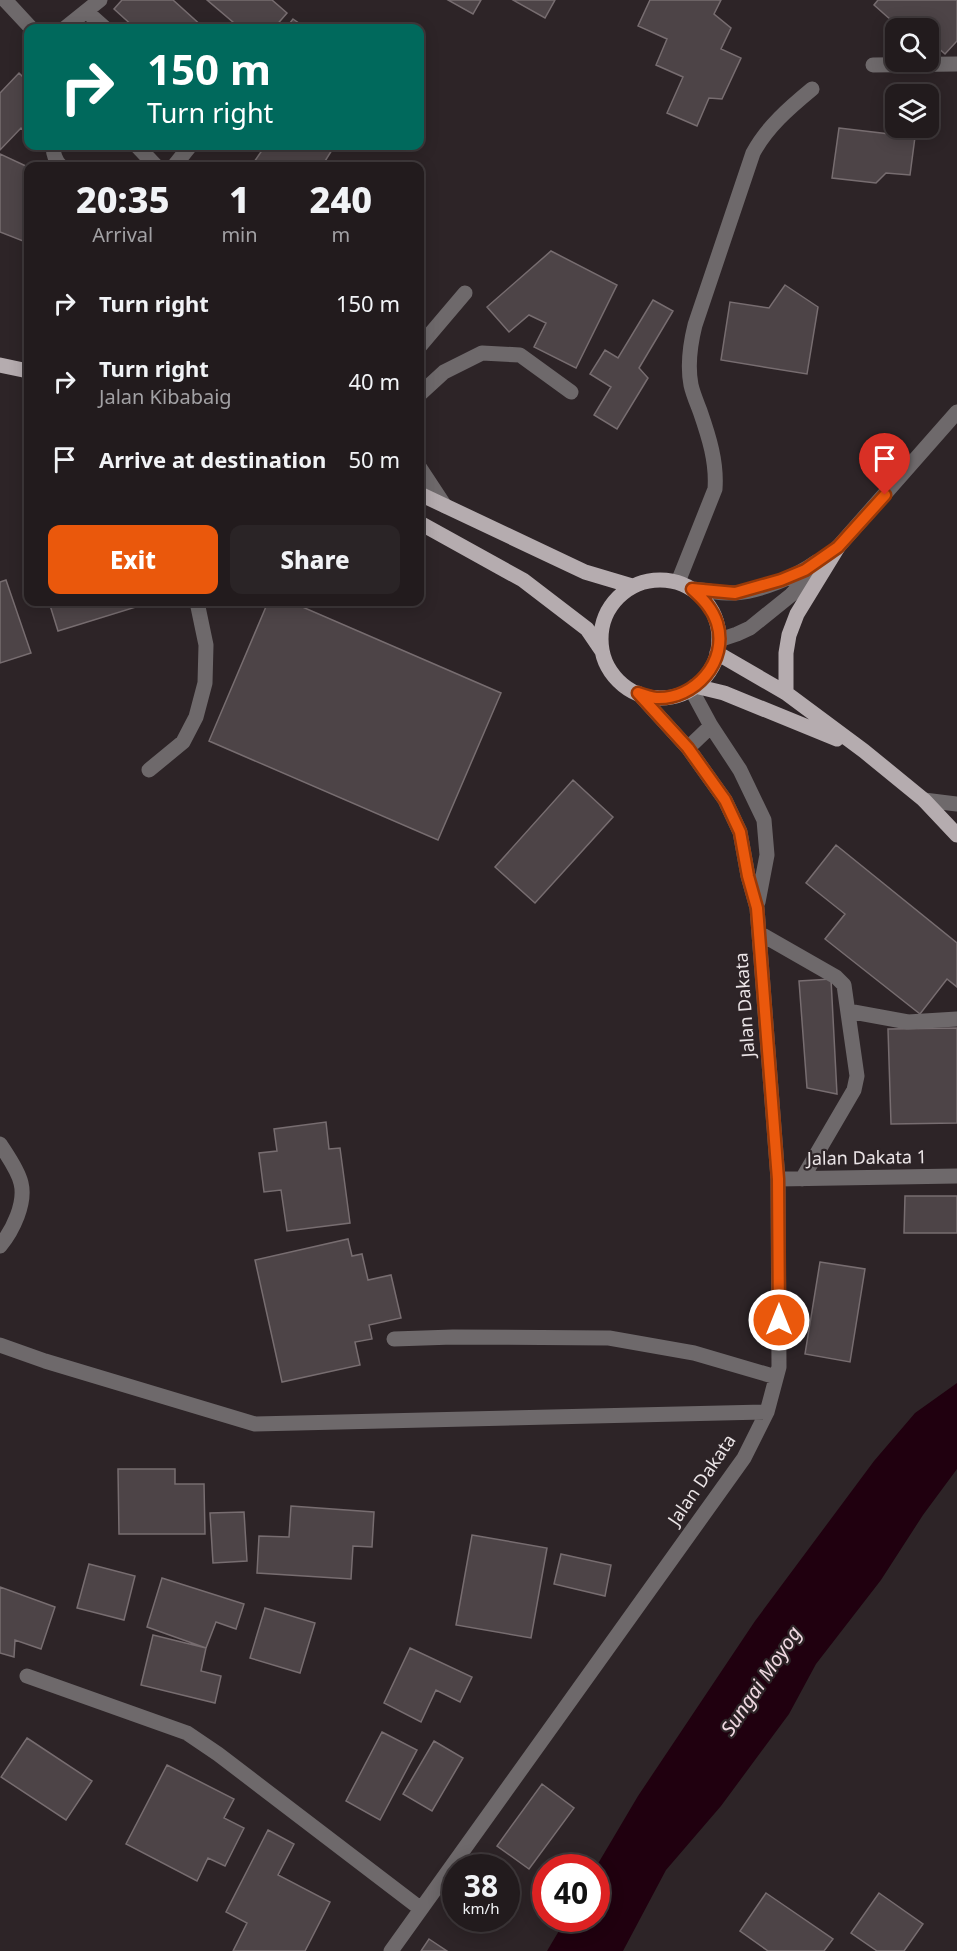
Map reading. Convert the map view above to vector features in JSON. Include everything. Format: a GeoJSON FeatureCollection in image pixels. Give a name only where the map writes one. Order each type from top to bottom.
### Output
{"type":"FeatureCollection","features":[{"type":"Feature","properties":{"kind":"main road"},"geometry":{"type":"LineString","coordinates":[[0,365],[24,370]]}},
{"type":"Feature","properties":{"kind":"main road"},"geometry":{"type":"LineString","coordinates":[[424,496],[585,572],[632,586]]}},
{"type":"Feature","properties":{"kind":"main road"},"geometry":{"type":"LineString","coordinates":[[424,525],[524,580],[587,629],[603,653],[610,670],[622,684],[638,693],[656,698],[674,696],[693,688],[705,677],[713,665],[718,646],[718,625],[712,611],[692,589],[678,582],[662,579],[647,581],[632,586],[616,598],[606,615],[601,634],[603,653]]}},
{"type":"Feature","properties":{"kind":"main road"},"geometry":{"type":"LineString","coordinates":[[786,693],[786,653],[789,635],[797,614],[838,547]]}},
{"type":"Feature","properties":{"kind":"main road"},"geometry":{"type":"LineString","coordinates":[[718,646],[864,751],[924,800],[957,835]]}},
{"type":"Feature","properties":{"kind":"main road"},"geometry":{"type":"LineString","coordinates":[[693,688],[724,693],[864,751]]}},
{"type":"Feature","properties":{"kind":"street"},"geometry":{"type":"LineString","coordinates":[[5,0],[27,24]]}},
{"type":"Feature","properties":{"kind":"street"},"geometry":{"type":"LineString","coordinates":[[70,24],[100,0]]}},
{"type":"Feature","properties":{"kind":"street"},"geometry":{"type":"LineString","coordinates":[[87,12],[100,24]]}},
{"type":"Feature","properties":{"kind":"street"},"geometry":{"type":"LineString","coordinates":[[873,65],[957,64]]}},
{"type":"Feature","properties":{"kind":"street"},"geometry":{"type":"LineString","coordinates":[[678,582],[715,489],[716,472],[705,427],[691,386],[688,364],[695,325],[753,153],[762,137],[786,111],[812,89]]}},
{"type":"Feature","properties":{"kind":"street"},"geometry":{"type":"LineString","coordinates":[[141,150],[152,162]]}},
{"type":"Feature","properties":{"kind":"street"},"geometry":{"type":"LineString","coordinates":[[177,162],[187,150]]}},
{"type":"Feature","properties":{"kind":"street"},"geometry":{"type":"LineString","coordinates":[[424,341],[465,293]]}},
{"type":"Feature","properties":{"kind":"street"},"geometry":{"type":"LineString","coordinates":[[424,390],[444,372],[482,353],[520,355],[571,392]]}},
{"type":"Feature","properties":{"kind":"street"},"geometry":{"type":"LineString","coordinates":[[718,646],[756,623],[791,595],[838,547],[957,412]]}},
{"type":"Feature","properties":{"kind":"street"},"geometry":{"type":"LineString","coordinates":[[424,474],[445,506]]}},
{"type":"Feature","properties":{"kind":"street"},"geometry":{"type":"LineString","coordinates":[[692,589],[735,593],[758,587],[805,570],[838,547]]}},
{"type":"Feature","properties":{"kind":"street"},"geometry":{"type":"LineString","coordinates":[[149,770],[183,742],[196,717],[205,683],[206,645],[197,606]]}},
{"type":"Feature","properties":{"kind":"street","name":"Jalan Dakata"},"geometry":{"type":"LineString","coordinates":[[693,688],[711,726],[740,770],[764,820],[767,855],[757,908]]}},
{"type":"Feature","properties":{"kind":"street","name":"Jalan Dakata"},"geometry":{"type":"LineString","coordinates":[[391,1951],[744,1458],[767,1412],[779,1367],[778,1179],[757,908],[740,832],[725,800],[688,748],[638,693]]}},
{"type":"Feature","properties":{"kind":"street"},"geometry":{"type":"LineString","coordinates":[[688,748],[711,726]]}},
{"type":"Feature","properties":{"kind":"street"},"geometry":{"type":"LineString","coordinates":[[924,800],[957,804]]}},
{"type":"Feature","properties":{"kind":"street"},"geometry":{"type":"LineString","coordinates":[[759,933],[836,977],[844,986],[857,1076],[854,1090],[802,1179]]}},
{"type":"Feature","properties":{"kind":"street"},"geometry":{"type":"LineString","coordinates":[[848,1011],[908,1022],[957,1019]]}},
{"type":"Feature","properties":{"kind":"street"},"geometry":{"type":"LineString","coordinates":[[0,1144],[21,1182],[22,1199],[15,1221],[0,1245]]}},
{"type":"Feature","properties":{"kind":"street","name":"Jalan Dakata 1"},"geometry":{"type":"LineString","coordinates":[[778,1179],[957,1176]]}},
{"type":"Feature","properties":{"kind":"street"},"geometry":{"type":"LineString","coordinates":[[394,1339],[609,1338],[694,1353],[777,1377]]}},
{"type":"Feature","properties":{"kind":"street"},"geometry":{"type":"LineString","coordinates":[[0,1345],[45,1361],[255,1424],[767,1412]]}},
{"type":"Feature","properties":{"kind":"street"},"geometry":{"type":"LineString","coordinates":[[27,1676],[187,1733],[218,1754],[421,1909]]}},
{"type":"Feature","properties":{"kind":"water","name":"Sungai Moyog"},"geometry":{"type":"Polygon","coordinates":[[[957,1383],[957,1469],[923,1515],[881,1580],[816,1664],[789,1714],[721,1806],[666,1870],[623,1951],[547,1951],[558,1932],[610,1932],[610,1854],[604,1854],[638,1796],[755,1621],[874,1461],[915,1413],[957,1383]]]}},
{"type":"Feature","properties":{"kind":"building"},"geometry":{"type":"Polygon","coordinates":[[[122,0],[173,0],[200,24],[131,24],[114,9],[122,0]]]}},
{"type":"Feature","properties":{"kind":"building"},"geometry":{"type":"Polygon","coordinates":[[[207,0],[272,0],[287,13],[277,24],[235,24],[207,0]]]}},
{"type":"Feature","properties":{"kind":"building"},"geometry":{"type":"Polygon","coordinates":[[[448,0],[481,0],[473,14],[448,0]]]}},
{"type":"Feature","properties":{"kind":"building"},"geometry":{"type":"Polygon","coordinates":[[[513,0],[555,0],[545,18],[513,0]]]}},
{"type":"Feature","properties":{"kind":"building"},"geometry":{"type":"Polygon","coordinates":[[[650,0],[721,0],[714,14],[731,28],[721,49],[741,58],[722,99],[709,98],[697,126],[667,113],[683,77],[656,65],[667,39],[638,26],[650,0]]]}},
{"type":"Feature","properties":{"kind":"building"},"geometry":{"type":"Polygon","coordinates":[[[878,0],[957,0],[957,41],[945,54],[939,49],[939,18],[889,18],[874,5],[878,0]]]}},
{"type":"Feature","properties":{"kind":"building"},"geometry":{"type":"Polygon","coordinates":[[[293,19],[300,24],[289,24],[293,19]]]}},
{"type":"Feature","properties":{"kind":"building"},"geometry":{"type":"Polygon","coordinates":[[[19,73],[24,78],[24,131],[21,128],[0,150],[0,93],[19,73]]]}},
{"type":"Feature","properties":{"kind":"building"},"geometry":{"type":"Polygon","coordinates":[[[839,128],[885,133],[885,138],[915,138],[910,175],[886,173],[876,183],[832,178],[839,128]]]}},
{"type":"Feature","properties":{"kind":"building"},"geometry":{"type":"Polygon","coordinates":[[[262,150],[332,150],[324,162],[254,162],[262,150]]]}},
{"type":"Feature","properties":{"kind":"building"},"geometry":{"type":"Polygon","coordinates":[[[0,154],[24,165],[24,241],[0,232],[0,154]]]}},
{"type":"Feature","properties":{"kind":"building"},"geometry":{"type":"Polygon","coordinates":[[[551,251],[617,285],[576,368],[534,347],[546,323],[529,315],[509,332],[487,307],[551,251]]]}},
{"type":"Feature","properties":{"kind":"building"},"geometry":{"type":"Polygon","coordinates":[[[785,285],[818,307],[807,374],[721,360],[730,302],[769,308],[785,285]]]}},
{"type":"Feature","properties":{"kind":"building"},"geometry":{"type":"Polygon","coordinates":[[[653,300],[673,311],[639,368],[648,378],[617,429],[594,415],[611,387],[590,374],[605,350],[618,358],[653,300]]]}},
{"type":"Feature","properties":{"kind":"building"},"geometry":{"type":"Polygon","coordinates":[[[6,580],[31,653],[0,663],[0,582],[6,580]]]}},
{"type":"Feature","properties":{"kind":"building"},"geometry":{"type":"Polygon","coordinates":[[[50,606],[139,606],[58,631],[50,606]]]}},
{"type":"Feature","properties":{"kind":"building"},"geometry":{"type":"Polygon","coordinates":[[[266,606],[300,606],[501,693],[438,840],[209,741],[266,606]]]}},
{"type":"Feature","properties":{"kind":"building"},"geometry":{"type":"Polygon","coordinates":[[[573,780],[613,817],[535,903],[495,867],[573,780]]]}},
{"type":"Feature","properties":{"kind":"building"},"geometry":{"type":"Polygon","coordinates":[[[836,845],[957,943],[957,987],[947,979],[920,1014],[825,939],[845,914],[806,883],[836,845]]]}},
{"type":"Feature","properties":{"kind":"building"},"geometry":{"type":"Polygon","coordinates":[[[831,979],[837,1094],[807,1088],[799,981],[831,979]]]}},
{"type":"Feature","properties":{"kind":"building"},"geometry":{"type":"Polygon","coordinates":[[[957,1028],[957,1123],[891,1124],[888,1029],[957,1028]]]}},
{"type":"Feature","properties":{"kind":"building"},"geometry":{"type":"Polygon","coordinates":[[[326,1122],[329,1149],[340,1148],[350,1223],[287,1231],[281,1190],[264,1192],[259,1153],[277,1151],[274,1129],[326,1122]]]}},
{"type":"Feature","properties":{"kind":"building"},"geometry":{"type":"Polygon","coordinates":[[[905,1196],[957,1196],[957,1233],[904,1233],[905,1196]]]}},
{"type":"Feature","properties":{"kind":"building"},"geometry":{"type":"Polygon","coordinates":[[[348,1239],[352,1256],[362,1254],[368,1280],[391,1275],[401,1318],[369,1325],[372,1339],[355,1342],[360,1365],[282,1382],[255,1260],[348,1239]]]}},
{"type":"Feature","properties":{"kind":"building"},"geometry":{"type":"Polygon","coordinates":[[[820,1262],[865,1269],[850,1362],[805,1354],[820,1262]]]}},
{"type":"Feature","properties":{"kind":"building"},"geometry":{"type":"Polygon","coordinates":[[[118,1469],[175,1469],[175,1484],[204,1484],[205,1534],[119,1534],[118,1469]]]}},
{"type":"Feature","properties":{"kind":"building"},"geometry":{"type":"Polygon","coordinates":[[[291,1506],[374,1512],[372,1547],[353,1546],[351,1579],[257,1573],[259,1536],[289,1537],[291,1506]]]}},
{"type":"Feature","properties":{"kind":"building"},"geometry":{"type":"Polygon","coordinates":[[[244,1512],[247,1561],[213,1563],[210,1513],[244,1512]]]}},
{"type":"Feature","properties":{"kind":"building"},"geometry":{"type":"Polygon","coordinates":[[[472,1535],[547,1548],[531,1638],[456,1625],[472,1535]]]}},
{"type":"Feature","properties":{"kind":"building"},"geometry":{"type":"Polygon","coordinates":[[[561,1554],[611,1565],[605,1596],[554,1584],[561,1554]]]}},
{"type":"Feature","properties":{"kind":"building"},"geometry":{"type":"Polygon","coordinates":[[[89,1564],[135,1576],[124,1620],[77,1608],[89,1564]]]}},
{"type":"Feature","properties":{"kind":"building"},"geometry":{"type":"Polygon","coordinates":[[[162,1578],[244,1604],[236,1629],[216,1622],[206,1648],[147,1627],[162,1578]]]}},
{"type":"Feature","properties":{"kind":"building"},"geometry":{"type":"Polygon","coordinates":[[[0,1587],[55,1607],[41,1649],[15,1640],[14,1657],[0,1653],[0,1587]]]}},
{"type":"Feature","properties":{"kind":"building"},"geometry":{"type":"Polygon","coordinates":[[[265,1608],[315,1623],[300,1673],[250,1658],[265,1608]]]}},
{"type":"Feature","properties":{"kind":"building"},"geometry":{"type":"Polygon","coordinates":[[[153,1635],[206,1648],[201,1671],[221,1676],[215,1703],[141,1685],[153,1635]]]}},
{"type":"Feature","properties":{"kind":"building"},"geometry":{"type":"Polygon","coordinates":[[[410,1648],[472,1677],[460,1702],[436,1690],[421,1722],[384,1703],[410,1648]]]}},
{"type":"Feature","properties":{"kind":"building"},"geometry":{"type":"Polygon","coordinates":[[[382,1732],[417,1750],[380,1820],[346,1801],[382,1732]]]}},
{"type":"Feature","properties":{"kind":"building"},"geometry":{"type":"Polygon","coordinates":[[[27,1738],[92,1781],[66,1820],[1,1777],[27,1738]]]}},
{"type":"Feature","properties":{"kind":"building"},"geometry":{"type":"Polygon","coordinates":[[[434,1741],[463,1758],[432,1811],[403,1794],[434,1741]]]}},
{"type":"Feature","properties":{"kind":"building"},"geometry":{"type":"Polygon","coordinates":[[[167,1765],[234,1799],[224,1818],[244,1828],[225,1866],[208,1858],[197,1881],[126,1844],[167,1765]]]}},
{"type":"Feature","properties":{"kind":"building"},"geometry":{"type":"Polygon","coordinates":[[[542,1784],[574,1808],[540,1854],[532,1854],[532,1865],[529,1869],[520,1863],[520,1854],[508,1854],[497,1846],[542,1784]]]}},
{"type":"Feature","properties":{"kind":"building"},"geometry":{"type":"Polygon","coordinates":[[[268,1830],[294,1844],[278,1875],[330,1902],[305,1951],[233,1951],[247,1923],[226,1912],[268,1830]]]}},
{"type":"Feature","properties":{"kind":"building"},"geometry":{"type":"Polygon","coordinates":[[[766,1893],[833,1939],[824,1951],[768,1951],[740,1931],[766,1893]]]}},
{"type":"Feature","properties":{"kind":"building"},"geometry":{"type":"Polygon","coordinates":[[[879,1893],[923,1924],[904,1951],[877,1951],[851,1933],[879,1893]]]}},
{"type":"Feature","properties":{"kind":"building"},"geometry":{"type":"Polygon","coordinates":[[[429,1939],[447,1951],[421,1951],[429,1939]]]}},
{"type":"Feature","properties":{"kind":"route"},"geometry":{"type":"LineString","coordinates":[[779,1320],[778,1179],[757,908],[740,832],[725,800],[688,748],[638,693],[656,698],[674,696],[695,686],[713,665],[719,640],[718,625],[712,611],[692,589],[735,593],[781,580],[805,570],[838,547],[885,495]]}}]}
